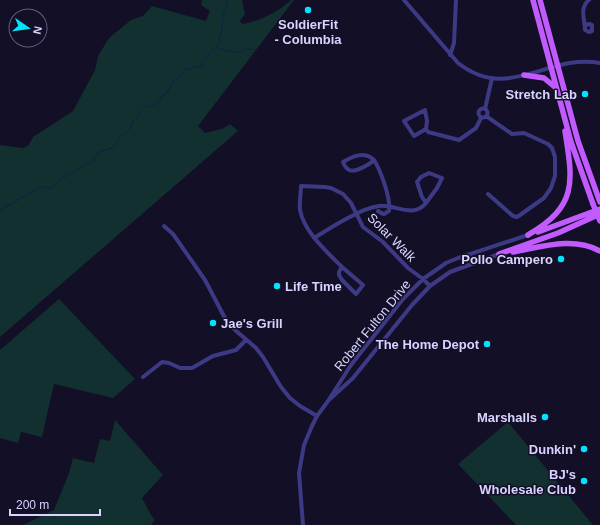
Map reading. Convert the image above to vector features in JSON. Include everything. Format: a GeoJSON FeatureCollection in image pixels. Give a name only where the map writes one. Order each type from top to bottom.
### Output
{"type":"FeatureCollection","features":[{"type":"Feature","properties":{"kind":"main road"},"geometry":{"type":"LineString","coordinates":[[533,0],[562,113],[577,161],[600,221]]}},
{"type":"Feature","properties":{"kind":"main road"},"geometry":{"type":"LineString","coordinates":[[540,0],[578,141],[600,202]]}},
{"type":"Feature","properties":{"kind":"main road"},"geometry":{"type":"LineString","coordinates":[[524,75],[544,78],[556,88]]}},
{"type":"Feature","properties":{"kind":"main road"},"geometry":{"type":"LineString","coordinates":[[528,235],[541,228],[554,216],[565,200],[569,188],[571,171],[562,113]]}},
{"type":"Feature","properties":{"kind":"main road"},"geometry":{"type":"LineString","coordinates":[[528,235],[600,209]]}},
{"type":"Feature","properties":{"kind":"main road"},"geometry":{"type":"LineString","coordinates":[[499,254],[558,233],[600,214]]}},
{"type":"Feature","properties":{"kind":"main road"},"geometry":{"type":"LineString","coordinates":[[499,254],[568,243],[586,245],[600,251]]}},
{"type":"Feature","properties":{"kind":"street"},"geometry":{"type":"LineString","coordinates":[[404,0],[450,55],[466,69],[481,76],[508,79],[583,61],[600,62]]}},
{"type":"Feature","properties":{"kind":"street"},"geometry":{"type":"LineString","coordinates":[[450,55],[454,43],[456,0]]}},
{"type":"Feature","properties":{"kind":"street"},"geometry":{"type":"LineString","coordinates":[[586,25],[583,9],[589,0]]}},
{"type":"Feature","properties":{"kind":"street"},"geometry":{"type":"LineString","coordinates":[[426,129],[430,133],[459,140],[474,131],[488,112],[485,109],[492,78]]}},
{"type":"Feature","properties":{"kind":"street"},"geometry":{"type":"LineString","coordinates":[[485,109],[481,109],[479,116],[484,117],[512,134],[524,133],[548,144],[552,148],[555,163],[555,176],[548,193],[520,216],[513,216],[488,194]]}},
{"type":"Feature","properties":{"kind":"street"},"geometry":{"type":"LineString","coordinates":[[425,110],[427,121],[426,129],[414,136],[404,121],[425,110]]}},
{"type":"Feature","properties":{"kind":"street"},"geometry":{"type":"LineString","coordinates":[[374,160],[368,165],[352,171],[349,170],[343,162],[359,155],[367,156],[374,160],[390,207],[389,211],[384,214],[381,214],[378,211]]}},
{"type":"Feature","properties":{"kind":"street"},"geometry":{"type":"LineString","coordinates":[[342,267],[339,272],[340,278],[356,294],[363,285],[319,245],[314,238],[332,226],[356,214],[378,206],[411,211],[422,208],[426,203],[437,188],[442,178],[429,173],[417,182],[422,197],[426,203]]}},
{"type":"Feature","properties":{"kind":"street","name":"Solar Walk"},"geometry":{"type":"LineString","coordinates":[[314,238],[303,220],[300,211],[301,186],[325,187],[339,192],[349,201],[366,229],[383,242],[408,268],[430,286]]}},
{"type":"Feature","properties":{"kind":"street"},"geometry":{"type":"LineString","coordinates":[[164,226],[173,234],[205,280],[226,320],[253,345],[263,357],[281,387],[290,398],[317,416]]}},
{"type":"Feature","properties":{"kind":"street","name":"Robert Fulton Drive"},"geometry":{"type":"LineString","coordinates":[[303,525],[299,482],[300,463],[308,435],[317,416],[351,365],[403,299],[423,279],[446,263],[528,235]]}},
{"type":"Feature","properties":{"kind":"street","name":"Robert Fulton Drive"},"geometry":{"type":"LineString","coordinates":[[328,401],[353,378],[418,296],[450,272],[499,254]]}},
{"type":"Feature","properties":{"kind":"street"},"geometry":{"type":"LineString","coordinates":[[143,377],[162,362],[184,369],[196,367],[213,356],[236,350],[246,340]]}},
{"type":"Feature","properties":{"kind":"green space"},"geometry":{"type":"Polygon","coordinates":[[[202,0],[242,0],[245,14],[240,21],[242,24],[268,16],[291,0],[294,0],[198,126],[205,133],[222,129],[230,124],[238,131],[0,337],[0,145],[23,148],[28,146],[33,137],[73,111],[95,70],[98,56],[109,38],[131,20],[143,16],[152,6],[206,21],[210,11],[201,5],[202,0]]]}},
{"type":"Feature","properties":{"kind":"green space"},"geometry":{"type":"Polygon","coordinates":[[[59,299],[135,379],[113,398],[54,384],[42,437],[21,432],[18,443],[0,438],[0,350],[59,299]]]}},
{"type":"Feature","properties":{"kind":"green space"},"geometry":{"type":"Polygon","coordinates":[[[115,420],[163,475],[142,498],[155,520],[151,525],[23,525],[54,510],[69,473],[73,458],[94,463],[100,439],[110,441],[115,420]]]}},
{"type":"Feature","properties":{"kind":"green space"},"geometry":{"type":"Polygon","coordinates":[[[508,422],[593,525],[516,525],[458,464],[508,422]]]}},
{"type":"Feature","properties":{"kind":"waterway"},"geometry":{"type":"LineString","coordinates":[[0,210],[41,187],[52,188],[63,178],[92,162],[99,152],[114,147],[118,139],[131,128],[133,121],[137,118],[141,111],[145,107],[156,105],[161,97],[167,93],[173,81],[179,77],[184,70],[201,66],[202,61],[218,44],[228,0]]}},
{"type":"Feature","properties":{"kind":"waterway"},"geometry":{"type":"LineString","coordinates":[[216,47],[237,52],[246,49],[255,50]]}},
{"type":"Feature","properties":{"kind":"place","name":"SoldierFit - Columbia"},"geometry":{"type":"Point","coordinates":[308,10]}},
{"type":"Feature","properties":{"kind":"place","name":"Stretch Lab"},"geometry":{"type":"Point","coordinates":[585,94]}},
{"type":"Feature","properties":{"kind":"place","name":"Pollo Campero"},"geometry":{"type":"Point","coordinates":[561,259]}},
{"type":"Feature","properties":{"kind":"place","name":"Life Time"},"geometry":{"type":"Point","coordinates":[277,286]}},
{"type":"Feature","properties":{"kind":"place","name":"Jae's Grill"},"geometry":{"type":"Point","coordinates":[213,323]}},
{"type":"Feature","properties":{"kind":"place","name":"The Home Depot"},"geometry":{"type":"Point","coordinates":[487,344]}},
{"type":"Feature","properties":{"kind":"place","name":"Marshalls"},"geometry":{"type":"Point","coordinates":[545,417]}},
{"type":"Feature","properties":{"kind":"place","name":"Dunkin'"},"geometry":{"type":"Point","coordinates":[584,449]}},
{"type":"Feature","properties":{"kind":"place","name":"BJ's Wholesale Club"},"geometry":{"type":"Point","coordinates":[584,481]}}]}
